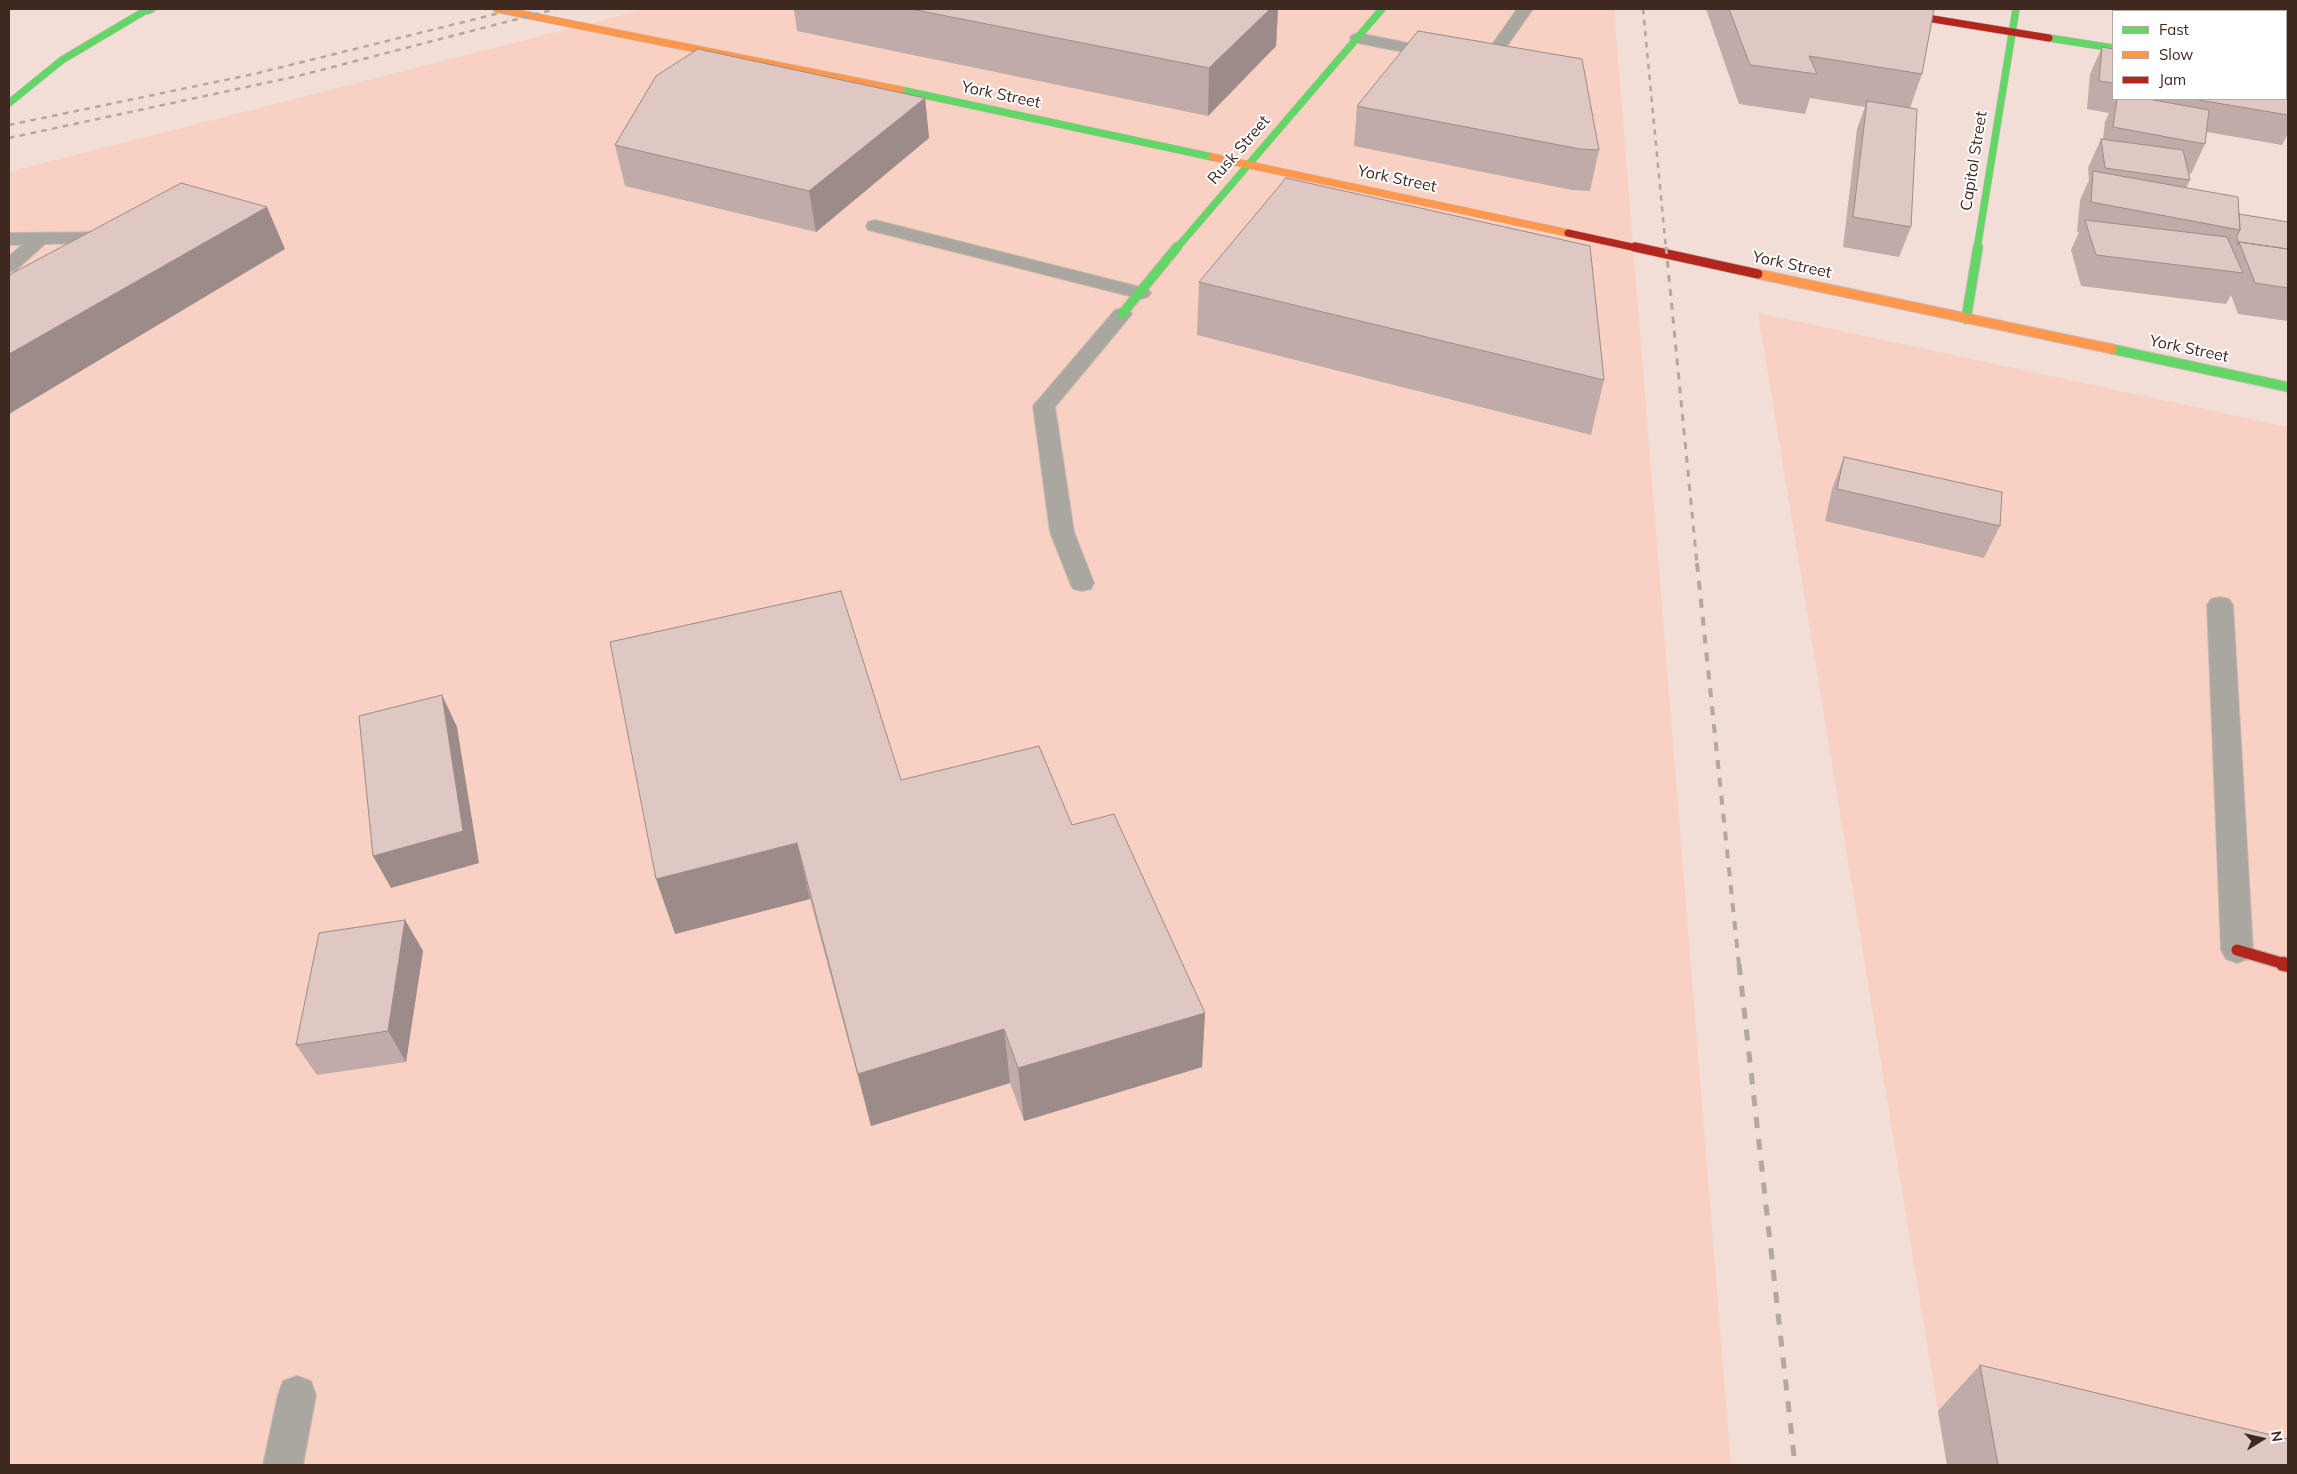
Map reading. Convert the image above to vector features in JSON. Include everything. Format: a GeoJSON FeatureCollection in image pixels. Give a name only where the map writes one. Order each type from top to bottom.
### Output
{"type":"FeatureCollection","features":[{"type":"Feature","properties":{"kind":"main road"},"geometry":{"type":"LineString","coordinates":[[9,103],[62,60],[147,9]]}},
{"type":"Feature","properties":{"kind":"main road","name":"York Street"},"geometry":{"type":"LineString","coordinates":[[497,9],[797,68],[2288,387]]}},
{"type":"Feature","properties":{"kind":"main road","name":"Rusk Street"},"geometry":{"type":"LineString","coordinates":[[1122,314],[1382,9]]}},
{"type":"Feature","properties":{"kind":"main road"},"geometry":{"type":"LineString","coordinates":[[1872,9],[2112,48]]}},
{"type":"Feature","properties":{"kind":"main road","name":"Capitol Street"},"geometry":{"type":"LineString","coordinates":[[1966,319],[2016,9]]}},
{"type":"Feature","properties":{"kind":"main road"},"geometry":{"type":"LineString","coordinates":[[2237,950],[2288,965]]}},
{"type":"Feature","properties":{"kind":"lane"},"geometry":{"type":"LineString","coordinates":[[1358,38],[1478,62],[1488,60],[1525,9]]}},
{"type":"Feature","properties":{"kind":"lane"},"geometry":{"type":"LineString","coordinates":[[875,226],[1141,293]]}},
{"type":"Feature","properties":{"kind":"lane"},"geometry":{"type":"LineString","coordinates":[[9,266],[40,238]]}},
{"type":"Feature","properties":{"kind":"lane"},"geometry":{"type":"LineString","coordinates":[[9,239],[120,238]]}},
{"type":"Feature","properties":{"kind":"lane"},"geometry":{"type":"LineString","coordinates":[[1082,583],[1062,532],[1044,406],[1122,314]]}},
{"type":"Feature","properties":{"kind":"lane"},"geometry":{"type":"LineString","coordinates":[[2220,605],[2237,950]]}},
{"type":"Feature","properties":{"kind":"lane"},"geometry":{"type":"LineString","coordinates":[[283,1465],[296,1395]]}},
{"type":"Feature","properties":{"kind":"shaded area"},"geometry":{"type":"Polygon","coordinates":[[[646,9],[1614,9],[1731,1465],[9,1465],[9,172],[646,9]]]}},
{"type":"Feature","properties":{"kind":"shaded area"},"geometry":{"type":"Polygon","coordinates":[[[1758,313],[2288,427],[2288,1465],[1947,1465],[1758,313]]]}},
{"type":"Feature","properties":{"kind":"building"},"geometry":{"type":"Polygon","coordinates":[[[911,9],[1270,9],[1209,68],[911,9]]]}},
{"type":"Feature","properties":{"kind":"building"},"geometry":{"type":"Polygon","coordinates":[[[1729,9],[1934,9],[1922,74],[1809,56],[1817,74],[1750,65],[1729,9]]]}},
{"type":"Feature","properties":{"kind":"building"},"geometry":{"type":"Polygon","coordinates":[[[2237,9],[2288,9],[2288,17],[2287,10],[2237,9]]]}},
{"type":"Feature","properties":{"kind":"building"},"geometry":{"type":"Polygon","coordinates":[[[1418,31],[1582,59],[1599,150],[1580,149],[1357,106],[1418,31]]]}},
{"type":"Feature","properties":{"kind":"building"},"geometry":{"type":"Polygon","coordinates":[[[2102,47],[2112,49],[2112,83],[2099,81],[2102,47]]]}},
{"type":"Feature","properties":{"kind":"building"},"geometry":{"type":"Polygon","coordinates":[[[698,49],[925,98],[809,191],[615,145],[656,76],[698,49]]]}},
{"type":"Feature","properties":{"kind":"building"},"geometry":{"type":"Polygon","coordinates":[[[2287,96],[2288,115],[2199,100],[2287,100],[2287,96]]]}},
{"type":"Feature","properties":{"kind":"building"},"geometry":{"type":"Polygon","coordinates":[[[2117,100],[2154,100],[2209,110],[2205,144],[2113,127],[2117,100]]]}},
{"type":"Feature","properties":{"kind":"building"},"geometry":{"type":"Polygon","coordinates":[[[1867,101],[1917,109],[1911,227],[1853,217],[1867,101]]]}},
{"type":"Feature","properties":{"kind":"building"},"geometry":{"type":"Polygon","coordinates":[[[2101,139],[2183,150],[2190,180],[2105,168],[2101,139]]]}},
{"type":"Feature","properties":{"kind":"building"},"geometry":{"type":"Polygon","coordinates":[[[2093,171],[2238,197],[2240,230],[2091,202],[2093,171]]]}},
{"type":"Feature","properties":{"kind":"building"},"geometry":{"type":"Polygon","coordinates":[[[1286,178],[1590,246],[1604,380],[1199,282],[1286,178]]]}},
{"type":"Feature","properties":{"kind":"building"},"geometry":{"type":"Polygon","coordinates":[[[181,183],[267,207],[9,354],[9,275],[181,183]]]}},
{"type":"Feature","properties":{"kind":"building"},"geometry":{"type":"Polygon","coordinates":[[[2239,214],[2288,222],[2288,249],[2239,242],[2238,245],[2237,236],[2240,230],[2239,214]]]}},
{"type":"Feature","properties":{"kind":"building"},"geometry":{"type":"Polygon","coordinates":[[[2085,220],[2227,237],[2243,273],[2096,255],[2085,220]]]}},
{"type":"Feature","properties":{"kind":"building"},"geometry":{"type":"Polygon","coordinates":[[[2239,242],[2288,249],[2288,288],[2255,283],[2239,242]]]}},
{"type":"Feature","properties":{"kind":"building"},"geometry":{"type":"Polygon","coordinates":[[[1844,457],[2002,492],[2000,526],[1837,489],[1844,457]]]}},
{"type":"Feature","properties":{"kind":"building"},"geometry":{"type":"Polygon","coordinates":[[[841,591],[901,780],[1039,746],[1072,825],[1114,814],[1205,1013],[1018,1068],[1004,1029],[858,1074],[797,843],[656,879],[610,642],[841,591]]]}},
{"type":"Feature","properties":{"kind":"building"},"geometry":{"type":"Polygon","coordinates":[[[442,695],[463,831],[373,856],[359,716],[442,695]]]}},
{"type":"Feature","properties":{"kind":"building"},"geometry":{"type":"Polygon","coordinates":[[[405,920],[388,1031],[296,1045],[319,933],[405,920]]]}},
{"type":"Feature","properties":{"kind":"building"},"geometry":{"type":"Polygon","coordinates":[[[1980,1365],[2288,1439],[2288,1465],[1998,1465],[1980,1365]]]}},
{"type":"Feature","properties":{"kind":"railway"},"geometry":{"type":"LineString","coordinates":[[9,125],[254,74],[516,9]]}},
{"type":"Feature","properties":{"kind":"railway"},"geometry":{"type":"LineString","coordinates":[[9,138],[298,76],[556,9]]}},
{"type":"Feature","properties":{"kind":"railway"},"geometry":{"type":"LineString","coordinates":[[1643,9],[1666,249]]}},
{"type":"Feature","properties":{"kind":"railway"},"geometry":{"type":"LineString","coordinates":[[1666,247],[1697,564]]}},
{"type":"Feature","properties":{"kind":"railway"},"geometry":{"type":"LineString","coordinates":[[1697,563],[1739,965]]}},
{"type":"Feature","properties":{"kind":"railway"},"geometry":{"type":"LineString","coordinates":[[1739,964],[1795,1465]]}},
{"type":"Feature","properties":{"kind":"traffic: fast"},"geometry":{"type":"LineString","coordinates":[[9,103],[62,60],[148,9]]}},
{"type":"Feature","properties":{"kind":"traffic: fast"},"geometry":{"type":"LineString","coordinates":[[1122,314],[1211,207],[1382,9]]}},
{"type":"Feature","properties":{"kind":"traffic: fast"},"geometry":{"type":"LineString","coordinates":[[1966,319],[2016,9]]}},
{"type":"Feature","properties":{"kind":"traffic: fast"},"geometry":{"type":"LineString","coordinates":[[2049,38],[2112,48]]}},
{"type":"Feature","properties":{"kind":"traffic: fast"},"geometry":{"type":"LineString","coordinates":[[901,90],[1212,157]]}},
{"type":"Feature","properties":{"kind":"traffic: fast"},"geometry":{"type":"LineString","coordinates":[[2112,349],[2288,387]]}},
{"type":"Feature","properties":{"kind":"traffic: slow"},"geometry":{"type":"LineString","coordinates":[[497,9],[901,90]]}},
{"type":"Feature","properties":{"kind":"traffic: slow"},"geometry":{"type":"LineString","coordinates":[[1212,157],[1568,233]]}},
{"type":"Feature","properties":{"kind":"traffic: slow"},"geometry":{"type":"LineString","coordinates":[[1758,274],[2112,349]]}},
{"type":"Feature","properties":{"kind":"traffic: jam"},"geometry":{"type":"LineString","coordinates":[[1872,9],[2049,38]]}},
{"type":"Feature","properties":{"kind":"traffic: jam"},"geometry":{"type":"LineString","coordinates":[[1568,233],[1758,274]]}},
{"type":"Feature","properties":{"kind":"traffic: jam"},"geometry":{"type":"LineString","coordinates":[[2237,950],[2288,965]]}}]}
